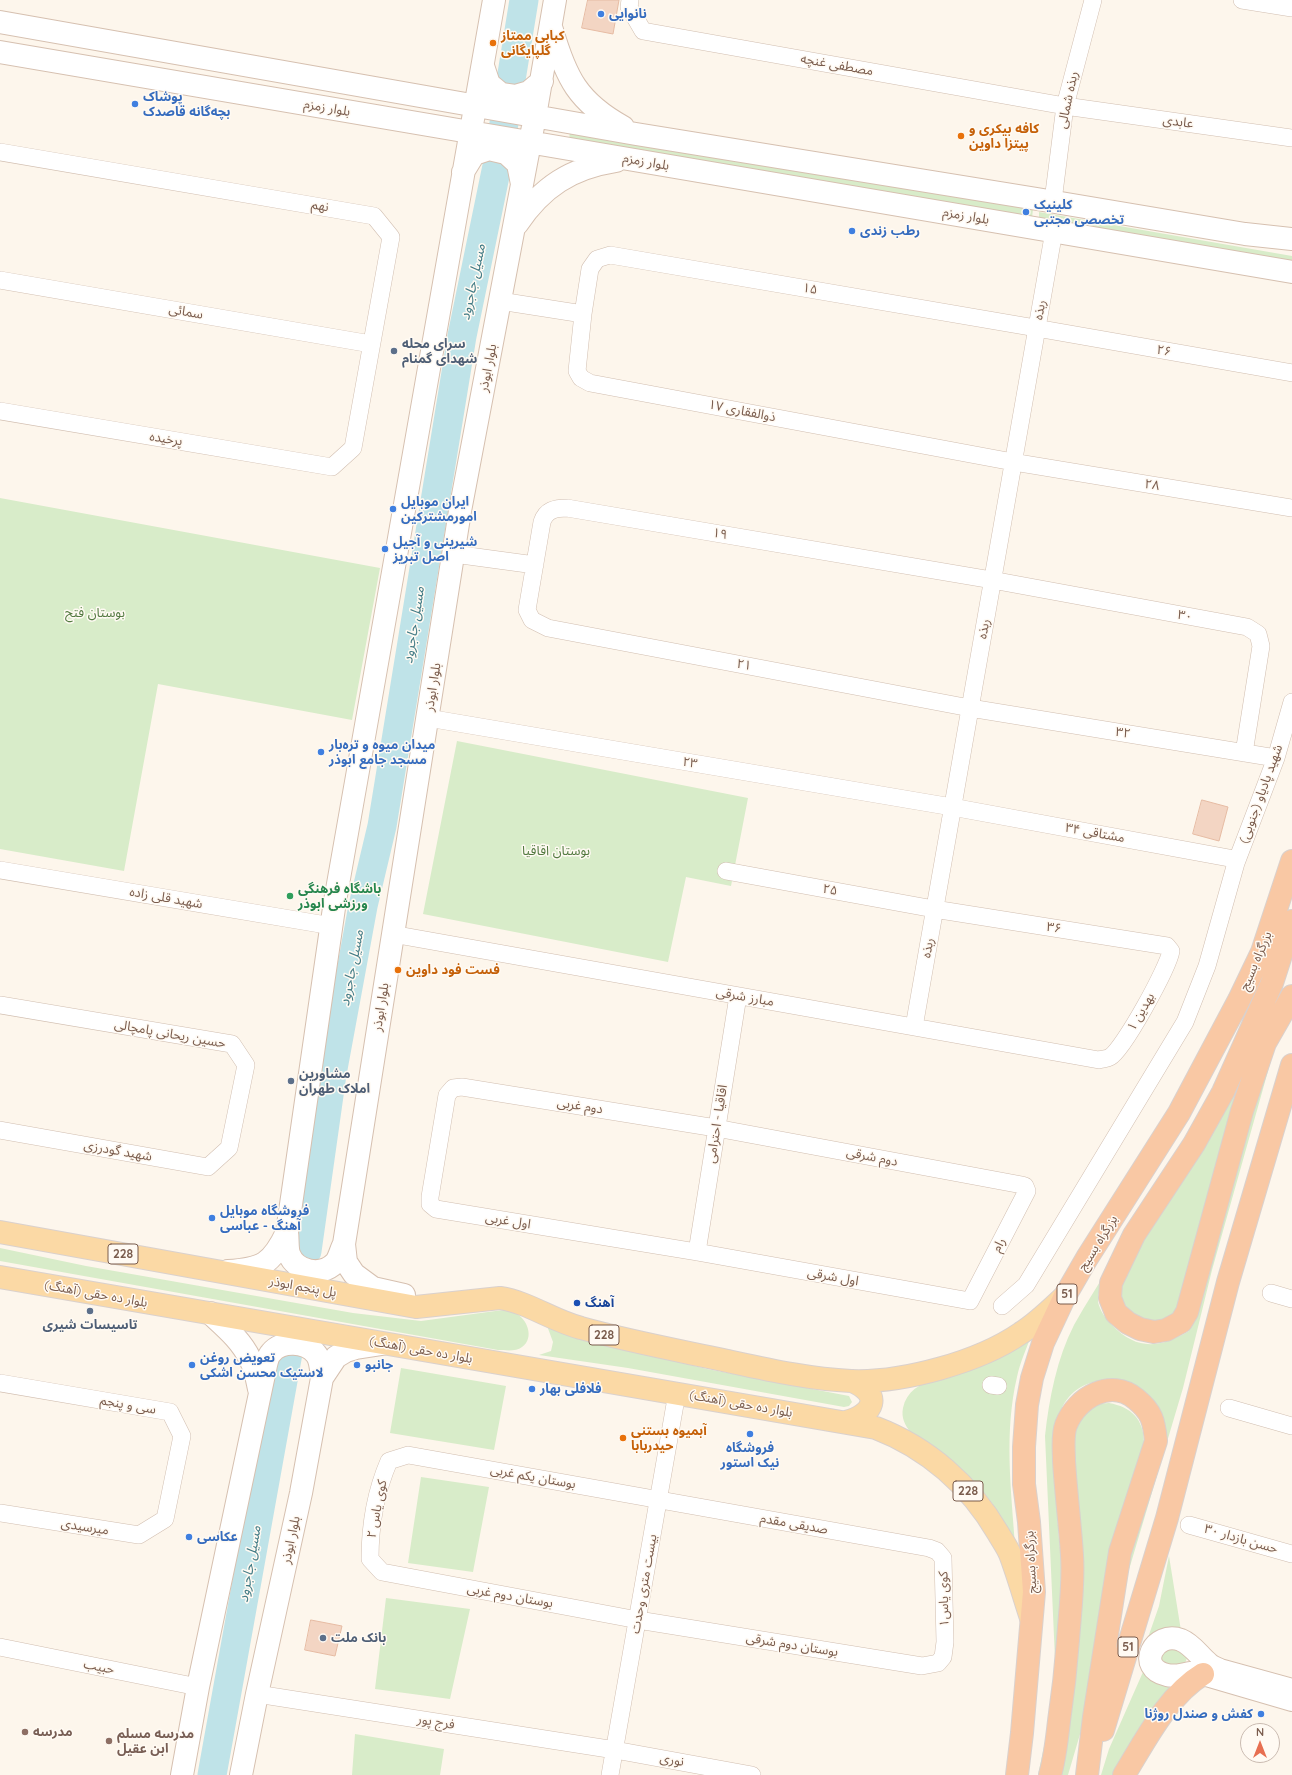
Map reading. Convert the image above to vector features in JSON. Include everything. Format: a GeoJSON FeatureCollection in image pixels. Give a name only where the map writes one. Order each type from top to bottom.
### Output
{"type":"FeatureCollection","features":[{"type":"Feature","properties":{"kind":"highway","name":"بزرگراه بسیج"},"geometry":{"type":"LineString","coordinates":[[1016,1770],[1027,1684],[1034,1592],[1029,1522],[1024,1484],[1024,1440],[1032,1378],[1043,1343],[1065,1296],[1087,1258],[1179,1113],[1239,1000],[1262,952],[1292,861]]}},
{"type":"Feature","properties":{"kind":"highway"},"geometry":{"type":"LineString","coordinates":[[1292,921],[1272,983],[1222,1092],[1194,1144],[1134,1235],[1111,1283],[1110,1298],[1116,1313],[1128,1323],[1140,1329],[1154,1332],[1166,1330],[1181,1322],[1187,1312],[1242,1111],[1265,1043],[1292,996]]}},
{"type":"Feature","properties":{"kind":"highway","name":"51"},"geometry":{"type":"LineString","coordinates":[[1088,1775],[1167,1518],[1228,1282],[1292,1065]]}},
{"type":"Feature","properties":{"kind":"highway"},"geometry":{"type":"LineString","coordinates":[[1050,1775],[1065,1674],[1071,1600],[1072,1556],[1065,1486],[1064,1435],[1066,1426],[1078,1407],[1088,1396],[1108,1389],[1124,1392],[1147,1408],[1154,1422],[1156,1441],[1120,1552],[1095,1709],[1088,1775]]}},
{"type":"Feature","properties":{"kind":"highway"},"geometry":{"type":"LineString","coordinates":[[1124,1775],[1160,1718],[1184,1687],[1212,1672]]}},
{"type":"Feature","properties":{"kind":"main road","name":"بلوار ابوذر"},"geometry":{"type":"LineString","coordinates":[[449,1303],[373,1288],[354,1274],[346,1262],[344,1244],[460,510],[522,184],[500,142],[506,105],[483,66],[494,0]]}},
{"type":"Feature","properties":{"kind":"main road","name":"بلوار ابوذر"},"geometry":{"type":"LineString","coordinates":[[220,1272],[257,1267],[270,1260],[280,1249],[287,1232],[332,926],[462,172],[500,142],[506,105],[542,81],[555,0]]}},
{"type":"Feature","properties":{"kind":"main road","name":"بلوار زمزم"},"geometry":{"type":"LineString","coordinates":[[0,22],[506,105],[636,134],[1245,234],[1292,239]]}},
{"type":"Feature","properties":{"kind":"main road"},"geometry":{"type":"LineString","coordinates":[[551,25],[561,60],[568,76],[584,98],[596,110],[636,134]]}},
{"type":"Feature","properties":{"kind":"main road","name":"بلوار زمزم"},"geometry":{"type":"LineString","coordinates":[[0,52],[500,142],[629,159],[1292,272]]}},
{"type":"Feature","properties":{"kind":"main road"},"geometry":{"type":"LineString","coordinates":[[514,228],[528,208],[544,191],[559,181],[595,165],[629,159]]}},
{"type":"Feature","properties":{"kind":"main road"},"geometry":{"type":"LineString","coordinates":[[1245,234],[1292,251]]}},
{"type":"Feature","properties":{"kind":"main road","name":"228"},"geometry":{"type":"LineString","coordinates":[[0,1232],[220,1272]]}},
{"type":"Feature","properties":{"kind":"main road"},"geometry":{"type":"LineString","coordinates":[[287,1232],[289,1253],[295,1265],[309,1272],[326,1270],[336,1262],[344,1244]]}},
{"type":"Feature","properties":{"kind":"main road","name":"پل پنجم ابوذر"},"geometry":{"type":"LineString","coordinates":[[220,1272],[416,1307],[449,1303]]}},
{"type":"Feature","properties":{"kind":"main road","name":"بلوار ده حقی (آهنگ)"},"geometry":{"type":"LineString","coordinates":[[0,1277],[876,1428],[893,1434],[924,1453],[955,1477],[977,1502],[1010,1553],[1031,1618]]}},
{"type":"Feature","properties":{"kind":"main road","name":"228"},"geometry":{"type":"LineString","coordinates":[[449,1303],[500,1298],[511,1300],[574,1326],[613,1337],[804,1376],[852,1381],[908,1376],[947,1366],[995,1349],[1032,1326],[1065,1296]]}},
{"type":"Feature","properties":{"kind":"main road"},"geometry":{"type":"LineString","coordinates":[[210,1313],[234,1336],[244,1349],[250,1359],[260,1393]]}},
{"type":"Feature","properties":{"kind":"main road"},"geometry":{"type":"LineString","coordinates":[[182,1775],[198,1687],[266,1365],[270,1353],[279,1346],[287,1344],[300,1345],[316,1354],[320,1365],[322,1378]]}},
{"type":"Feature","properties":{"kind":"main road","name":"بلوار ابوذر"},"geometry":{"type":"LineString","coordinates":[[241,1775],[257,1694],[301,1493],[322,1378],[336,1357],[341,1354],[356,1348],[383,1344]]}},
{"type":"Feature","properties":{"kind":"main road"},"geometry":{"type":"LineString","coordinates":[[846,1422],[862,1417],[868,1412],[871,1406],[872,1398],[868,1391],[862,1385],[852,1381]]}},
{"type":"Feature","properties":{"kind":"main road"},"geometry":{"type":"LineString","coordinates":[[1212,1672],[1292,1690]]}},
{"type":"Feature","properties":{"kind":"main road"},"geometry":{"type":"LineString","coordinates":[[1212,1672],[1292,1700]]}},
{"type":"Feature","properties":{"kind":"street","name":"مصطفی غنچه"},"geometry":{"type":"LineString","coordinates":[[630,0],[629,7],[643,31],[1065,106]]}},
{"type":"Feature","properties":{"kind":"street","name":"ربذه شمالی"},"geometry":{"type":"LineString","coordinates":[[1053,202],[1065,106],[1093,0]]}},
{"type":"Feature","properties":{"kind":"street"},"geometry":{"type":"LineString","coordinates":[[1242,0],[1292,8]]}},
{"type":"Feature","properties":{"kind":"street","name":"عابدی"},"geometry":{"type":"LineString","coordinates":[[1065,106],[1292,138]]}},
{"type":"Feature","properties":{"kind":"street","name":"نهم"},"geometry":{"type":"LineString","coordinates":[[0,152],[374,216],[391,237],[353,448],[332,466]]}},
{"type":"Feature","properties":{"kind":"street","name":"ربذه"},"geometry":{"type":"LineString","coordinates":[[914,1027],[1054,231]]}},
{"type":"Feature","properties":{"kind":"street","name":"۱۵"},"geometry":{"type":"LineString","coordinates":[[590,269],[597,258],[610,255],[1036,328]]}},
{"type":"Feature","properties":{"kind":"street","name":"ذوالفقاری ۱۷"},"geometry":{"type":"LineString","coordinates":[[590,269],[583,314],[577,371],[581,378],[590,383],[1013,462]]}},
{"type":"Feature","properties":{"kind":"street","name":"سمائی"},"geometry":{"type":"LineString","coordinates":[[0,280],[371,344]]}},
{"type":"Feature","properties":{"kind":"street"},"geometry":{"type":"LineString","coordinates":[[500,301],[583,314]]}},
{"type":"Feature","properties":{"kind":"street","name":"۲۶"},"geometry":{"type":"LineString","coordinates":[[1036,328],[1292,373]]}},
{"type":"Feature","properties":{"kind":"street","name":"پرخیده"},"geometry":{"type":"LineString","coordinates":[[0,411],[332,466]]}},
{"type":"Feature","properties":{"kind":"street","name":"۲۸"},"geometry":{"type":"LineString","coordinates":[[1013,462],[1292,508]]}},
{"type":"Feature","properties":{"kind":"street","name":"۱۹"},"geometry":{"type":"LineString","coordinates":[[528,610],[544,515],[554,508],[567,508],[992,580]]}},
{"type":"Feature","properties":{"kind":"street"},"geometry":{"type":"LineString","coordinates":[[454,554],[535,565]]}},
{"type":"Feature","properties":{"kind":"street","name":"۳۰"},"geometry":{"type":"LineString","coordinates":[[992,580],[1247,627],[1258,634],[1261,646],[1244,752]]}},
{"type":"Feature","properties":{"kind":"street","name":"۲۱"},"geometry":{"type":"LineString","coordinates":[[528,610],[532,620],[548,628],[970,708]]}},
{"type":"Feature","properties":{"kind":"street","name":"شهید پادیاو (جنوبی)"},"geometry":{"type":"LineString","coordinates":[[1002,1306],[1026,1285],[1185,1022],[1207,966],[1236,863],[1276,758],[1292,702]]}},
{"type":"Feature","properties":{"kind":"street","name":"۳۲"},"geometry":{"type":"LineString","coordinates":[[970,708],[1276,758]]}},
{"type":"Feature","properties":{"kind":"street","name":"۲۳"},"geometry":{"type":"LineString","coordinates":[[428,718],[952,807]]}},
{"type":"Feature","properties":{"kind":"street","name":"۳۴ مشتاقی"},"geometry":{"type":"LineString","coordinates":[[952,807],[1228,858],[1236,863]]}},
{"type":"Feature","properties":{"kind":"street","name":"شهید قلی زاده"},"geometry":{"type":"LineString","coordinates":[[0,870],[332,926]]}},
{"type":"Feature","properties":{"kind":"street","name":"۲۵"},"geometry":{"type":"LineString","coordinates":[[726,871],[934,909]]}},
{"type":"Feature","properties":{"kind":"street","name":"۳۶"},"geometry":{"type":"LineString","coordinates":[[934,909],[1167,946],[1171,951]]}},
{"type":"Feature","properties":{"kind":"street","name":"مبارز شرقی"},"geometry":{"type":"LineString","coordinates":[[392,934],[1099,1060]]}},
{"type":"Feature","properties":{"kind":"street","name":"بهدین ۱"},"geometry":{"type":"LineString","coordinates":[[1099,1060],[1111,1057],[1122,1045],[1164,973],[1170,960],[1171,951]]}},
{"type":"Feature","properties":{"kind":"street","name":"اقاقیا - احترامی"},"geometry":{"type":"LineString","coordinates":[[697,1252],[738,996]]}},
{"type":"Feature","properties":{"kind":"street","name":"حسین ریحانی پامچالی"},"geometry":{"type":"LineString","coordinates":[[0,1005],[232,1044],[246,1065],[229,1148]]}},
{"type":"Feature","properties":{"kind":"street","name":"دوم غربی"},"geometry":{"type":"LineString","coordinates":[[447,1095],[453,1088],[462,1087],[716,1128]]}},
{"type":"Feature","properties":{"kind":"street","name":"اول غربی"},"geometry":{"type":"LineString","coordinates":[[447,1095],[430,1197],[430,1204],[436,1209],[697,1252]]}},
{"type":"Feature","properties":{"kind":"street","name":"دوم شرقی"},"geometry":{"type":"LineString","coordinates":[[716,1128],[1022,1185],[1027,1188]]}},
{"type":"Feature","properties":{"kind":"street","name":"شهید گودرزی"},"geometry":{"type":"LineString","coordinates":[[0,1130],[208,1167],[229,1148]]}},
{"type":"Feature","properties":{"kind":"street","name":"رام"},"geometry":{"type":"LineString","coordinates":[[970,1301],[1027,1188]]}},
{"type":"Feature","properties":{"kind":"street","name":"اول شرقی"},"geometry":{"type":"LineString","coordinates":[[697,1252],[970,1301]]}},
{"type":"Feature","properties":{"kind":"street"},"geometry":{"type":"LineString","coordinates":[[1271,1293],[1292,1299]]}},
{"type":"Feature","properties":{"kind":"street","name":"سی و پنجم"},"geometry":{"type":"LineString","coordinates":[[0,1383],[170,1412],[182,1436],[165,1519]]}},
{"type":"Feature","properties":{"kind":"street","name":"بیست متری وحدت"},"geometry":{"type":"LineString","coordinates":[[610,1775],[677,1393]]}},
{"type":"Feature","properties":{"kind":"street"},"geometry":{"type":"LineString","coordinates":[[1229,1408],[1292,1426]]}},
{"type":"Feature","properties":{"kind":"street","name":"بوستان یکم غربی"},"geometry":{"type":"LineString","coordinates":[[408,1454],[659,1500]]}},
{"type":"Feature","properties":{"kind":"street","name":"کوی یاس ۲"},"geometry":{"type":"LineString","coordinates":[[382,1572],[370,1559],[370,1542],[382,1478],[389,1461],[408,1454]]}},
{"type":"Feature","properties":{"kind":"street","name":"صدیقی مقدم"},"geometry":{"type":"LineString","coordinates":[[659,1500],[929,1548]]}},
{"type":"Feature","properties":{"kind":"street","name":"میرسیدی"},"geometry":{"type":"LineString","coordinates":[[0,1513],[139,1535],[165,1519]]}},
{"type":"Feature","properties":{"kind":"street","name":"حسن بازدار ۳۰"},"geometry":{"type":"LineString","coordinates":[[1189,1525],[1292,1554]]}},
{"type":"Feature","properties":{"kind":"street","name":"کوی یاس۱"},"geometry":{"type":"LineString","coordinates":[[929,1548],[937,1551],[943,1558],[945,1642],[943,1657]]}},
{"type":"Feature","properties":{"kind":"street","name":"بوستان دوم غربی"},"geometry":{"type":"LineString","coordinates":[[382,1572],[638,1620]]}},
{"type":"Feature","properties":{"kind":"street","name":"بوستان دوم شرقی"},"geometry":{"type":"LineString","coordinates":[[638,1620],[922,1666],[938,1663],[943,1657]]}},
{"type":"Feature","properties":{"kind":"street","name":"حبیب"},"geometry":{"type":"LineString","coordinates":[[0,1647],[198,1687]]}},
{"type":"Feature","properties":{"kind":"street","name":"فرج پور"},"geometry":{"type":"LineString","coordinates":[[257,1694],[615,1750]]}},
{"type":"Feature","properties":{"kind":"street","name":"نوری"},"geometry":{"type":"LineString","coordinates":[[615,1750],[752,1775]]}},
{"type":"Feature","properties":{"kind":"green space"},"geometry":{"type":"Polygon","coordinates":[[[570,131],[1033,209],[1032,218],[569,140],[570,131]]]}},
{"type":"Feature","properties":{"kind":"green space"},"geometry":{"type":"Polygon","coordinates":[[[1039,212],[1292,256],[1292,263],[1039,220],[1039,212]]]}},
{"type":"Feature","properties":{"kind":"green space","name":"بوستان فتح"},"geometry":{"type":"Polygon","coordinates":[[[0,498],[380,568],[352,720],[158,684],[124,871],[0,849],[0,498]]]}},
{"type":"Feature","properties":{"kind":"green space","name":"بوستان اقاقیا"},"geometry":{"type":"Polygon","coordinates":[[[457,741],[748,798],[731,886],[686,877],[668,962],[423,914],[457,741]]]}},
{"type":"Feature","properties":{"kind":"green space"},"geometry":{"type":"Polygon","coordinates":[[[1281,1025],[1212,1270],[1183,1388],[1117,1610],[1131,1540],[1151,1480],[1149,1398],[1139,1389],[1127,1383],[1114,1380],[1101,1380],[1089,1383],[1077,1389],[1068,1398],[1061,1410],[1057,1424],[1055,1453],[1059,1540],[1064,1588],[1044,1775],[1038,1775],[1049,1723],[1055,1659],[1045,1436],[1051,1393],[1058,1365],[1074,1325],[1112,1261],[1101,1287],[1098,1302],[1100,1309],[1112,1325],[1130,1339],[1140,1343],[1149,1344],[1168,1341],[1189,1331],[1263,1074],[1281,1025]]]}},
{"type":"Feature","properties":{"kind":"green space"},"geometry":{"type":"Polygon","coordinates":[[[1244,1063],[1178,1310],[1173,1315],[1162,1320],[1156,1321],[1138,1317],[1124,1309],[1122,1306],[1119,1296],[1119,1282],[1244,1063]]]}},
{"type":"Feature","properties":{"kind":"green space"},"geometry":{"type":"Polygon","coordinates":[[[0,1248],[86,1266],[353,1313],[421,1321],[503,1310],[510,1311],[523,1319],[528,1328],[529,1334],[526,1343],[520,1349],[498,1350],[0,1261],[0,1248]]]}},
{"type":"Feature","properties":{"kind":"green space"},"geometry":{"type":"Polygon","coordinates":[[[546,1323],[612,1346],[707,1369],[849,1396],[852,1402],[849,1406],[844,1407],[628,1368],[539,1355],[551,1351],[553,1342],[546,1323]]]}},
{"type":"Feature","properties":{"kind":"green space"},"geometry":{"type":"Polygon","coordinates":[[[1032,1333],[1018,1371],[1011,1419],[1010,1482],[1015,1545],[992,1503],[973,1480],[911,1433],[904,1421],[903,1408],[907,1397],[924,1383],[980,1367],[1000,1356],[1032,1333]]]}},
{"type":"Feature","properties":{"kind":"green space"},"geometry":{"type":"Polygon","coordinates":[[[401,1368],[506,1386],[494,1450],[390,1433],[401,1368]]]}},
{"type":"Feature","properties":{"kind":"green space"},"geometry":{"type":"Polygon","coordinates":[[[1109,1403],[1130,1411],[1135,1416],[1142,1427],[1144,1443],[1093,1690],[1068,1775],[1057,1775],[1075,1506],[1073,1425],[1097,1404],[1109,1403]]]}},
{"type":"Feature","properties":{"kind":"green space"},"geometry":{"type":"Polygon","coordinates":[[[421,1477],[489,1487],[473,1572],[408,1563],[421,1477]]]}},
{"type":"Feature","properties":{"kind":"green space"},"geometry":{"type":"Polygon","coordinates":[[[1169,1556],[1182,1637],[1143,1652],[1159,1606],[1169,1556]]]}},
{"type":"Feature","properties":{"kind":"green space"},"geometry":{"type":"Polygon","coordinates":[[[386,1598],[470,1609],[450,1699],[375,1689],[386,1598]]]}},
{"type":"Feature","properties":{"kind":"green space"},"geometry":{"type":"Polygon","coordinates":[[[1176,1645],[1187,1658],[1184,1666],[1164,1668],[1160,1656],[1161,1652],[1176,1645]]]}},
{"type":"Feature","properties":{"kind":"green space"},"geometry":{"type":"Polygon","coordinates":[[[1143,1672],[1160,1685],[1170,1681],[1182,1680],[1117,1775],[1101,1775],[1109,1749],[1143,1672]]]}},
{"type":"Feature","properties":{"kind":"green space"},"geometry":{"type":"Polygon","coordinates":[[[355,1734],[444,1749],[440,1775],[352,1775],[355,1734]]]}},
{"type":"Feature","properties":{"kind":"building","name":"نانوایی"},"geometry":{"type":"Polygon","coordinates":[[[588,0],[619,0],[613,34],[582,28],[588,0]]]}},
{"type":"Feature","properties":{"kind":"building"},"geometry":{"type":"Polygon","coordinates":[[[1202,800],[1228,807],[1219,841],[1193,834],[1202,800]]]}},
{"type":"Feature","properties":{"kind":"building","name":"بانک ملت"},"geometry":{"type":"Polygon","coordinates":[[[311,1620],[342,1626],[335,1656],[305,1650],[311,1620]]]}},
{"type":"Feature","properties":{"kind":"waterway","name":"مسیل جاجرود"},"geometry":{"type":"LineString","coordinates":[[307,1251],[332,1074],[363,906],[382,826],[462,336],[497,166],[524,0]]}},
{"type":"Feature","properties":{"kind":"waterway","name":"مسیل جاجرود"},"geometry":{"type":"LineString","coordinates":[[212,1775],[288,1353]]}},
{"type":"Feature","properties":{"kind":"place","name":"نانوایی"},"geometry":{"type":"Point","coordinates":[601,14]}},
{"type":"Feature","properties":{"kind":"place","name":"کبابی ممتاز گلپایگانی"},"geometry":{"type":"Point","coordinates":[493,43]}},
{"type":"Feature","properties":{"kind":"place","name":"پوشاک بچه‌گانه قاصدک"},"geometry":{"type":"Point","coordinates":[135,104]}},
{"type":"Feature","properties":{"kind":"place","name":"کافه بیکری و پیتزا داوین"},"geometry":{"type":"Point","coordinates":[961,136]}},
{"type":"Feature","properties":{"kind":"place","name":"کلینیک تخصصی مجتبی"},"geometry":{"type":"Point","coordinates":[1026,212]}},
{"type":"Feature","properties":{"kind":"place","name":"رطب زندی"},"geometry":{"type":"Point","coordinates":[852,231]}},
{"type":"Feature","properties":{"kind":"place","name":"سرای محله شهدای گمنام"},"geometry":{"type":"Point","coordinates":[394,351]}},
{"type":"Feature","properties":{"kind":"place","name":"ایران موبایل امورمشترکین"},"geometry":{"type":"Point","coordinates":[393,509]}},
{"type":"Feature","properties":{"kind":"place","name":"شیرینی و آجیل اصل تبریز"},"geometry":{"type":"Point","coordinates":[385,549]}},
{"type":"Feature","properties":{"kind":"place","name":"میدان میوه و تره‌بار مسجد جامع ابوذر"},"geometry":{"type":"Point","coordinates":[321,752]}},
{"type":"Feature","properties":{"kind":"place","name":"باشگاه فرهنگی ورزشی ابوذر"},"geometry":{"type":"Point","coordinates":[290,896]}},
{"type":"Feature","properties":{"kind":"place","name":"فست فود داوین"},"geometry":{"type":"Point","coordinates":[398,970]}},
{"type":"Feature","properties":{"kind":"place","name":"مشاورین املاک طهران"},"geometry":{"type":"Point","coordinates":[291,1081]}},
{"type":"Feature","properties":{"kind":"place","name":"فروشگاه موبایل آهنگ - عباسی"},"geometry":{"type":"Point","coordinates":[212,1218]}},
{"type":"Feature","properties":{"kind":"place","name":"آهنگ"},"geometry":{"type":"Point","coordinates":[577,1303]}},
{"type":"Feature","properties":{"kind":"place","name":"تاسیسات شیری"},"geometry":{"type":"Point","coordinates":[90,1311]}},
{"type":"Feature","properties":{"kind":"place","name":"تعویض روغن لاستیک محسن اشکی"},"geometry":{"type":"Point","coordinates":[192,1365]}},
{"type":"Feature","properties":{"kind":"place","name":"جانبو"},"geometry":{"type":"Point","coordinates":[357,1365]}},
{"type":"Feature","properties":{"kind":"place","name":"فلافلی بهار"},"geometry":{"type":"Point","coordinates":[532,1389]}},
{"type":"Feature","properties":{"kind":"place","name":"فروشگاه نیک استور"},"geometry":{"type":"Point","coordinates":[750,1434]}},
{"type":"Feature","properties":{"kind":"place","name":"آبمیوه بستنی حیدربابا"},"geometry":{"type":"Point","coordinates":[623,1438]}},
{"type":"Feature","properties":{"kind":"place","name":"عکاسى"},"geometry":{"type":"Point","coordinates":[189,1537]}},
{"type":"Feature","properties":{"kind":"place","name":"بانک ملت"},"geometry":{"type":"Point","coordinates":[323,1638]}},
{"type":"Feature","properties":{"kind":"place","name":"کفش و صندل روژنا"},"geometry":{"type":"Point","coordinates":[1261,1714]}},
{"type":"Feature","properties":{"kind":"place","name":"مدرسه"},"geometry":{"type":"Point","coordinates":[25,1732]}},
{"type":"Feature","properties":{"kind":"place","name":"مدرسه مسلم ابن عقیل"},"geometry":{"type":"Point","coordinates":[109,1741]}}]}
